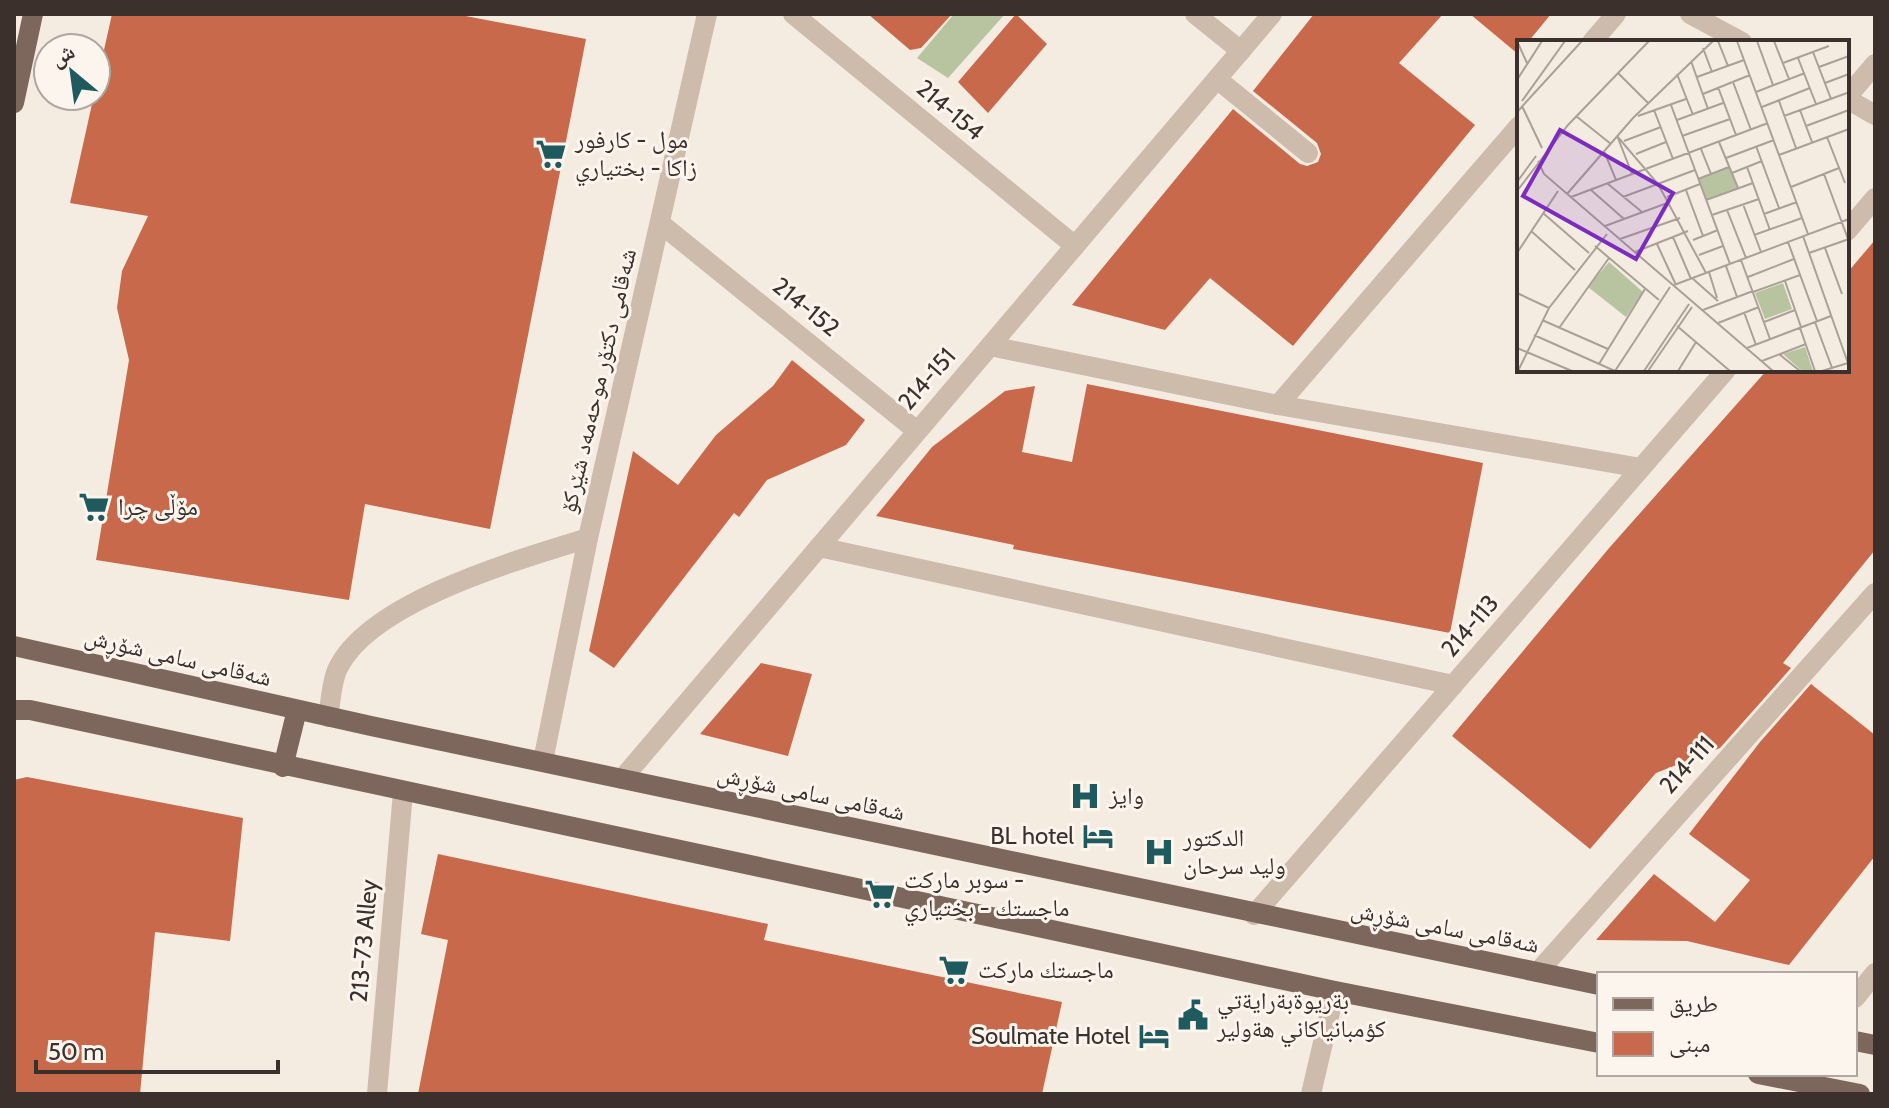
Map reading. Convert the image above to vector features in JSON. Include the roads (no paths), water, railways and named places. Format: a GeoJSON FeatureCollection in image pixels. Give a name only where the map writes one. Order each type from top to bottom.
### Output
{"type":"FeatureCollection","features":[{"type":"Feature","properties":{"kind":"main road"},"geometry":{"type":"LineString","coordinates":[[14,103],[33,14]]}},
{"type":"Feature","properties":{"kind":"main road","name":"شەقامی سامی شۆڕش"},"geometry":{"type":"LineString","coordinates":[[14,646],[328,717],[1254,915],[1597,985]]}},
{"type":"Feature","properties":{"kind":"main road"},"geometry":{"type":"LineString","coordinates":[[14,710],[30,710],[283,767],[1335,991],[1597,1043]]}},
{"type":"Feature","properties":{"kind":"main road"},"geometry":{"type":"LineString","coordinates":[[283,767],[297,710]]}},
{"type":"Feature","properties":{"kind":"main road"},"geometry":{"type":"LineString","coordinates":[[1768,1076],[1860,1094]]}},
{"type":"Feature","properties":{"kind":"street","name":"شەقامی دکتۆر موحەمەد شێرکۆ"},"geometry":{"type":"LineString","coordinates":[[543,761],[588,538],[707,14]]}},
{"type":"Feature","properties":{"kind":"street","name":"214-154"},"geometry":{"type":"LineString","coordinates":[[793,14],[1075,246]]}},
{"type":"Feature","properties":{"kind":"street"},"geometry":{"type":"LineString","coordinates":[[1195,14],[1241,51]]}},
{"type":"Feature","properties":{"kind":"street","name":"214-151"},"geometry":{"type":"LineString","coordinates":[[622,779],[1272,14]]}},
{"type":"Feature","properties":{"kind":"street"},"geometry":{"type":"LineString","coordinates":[[1594,40],[1616,14]]}},
{"type":"Feature","properties":{"kind":"street"},"geometry":{"type":"LineString","coordinates":[[1690,14],[1738,40]]}},
{"type":"Feature","properties":{"kind":"street"},"geometry":{"type":"LineString","coordinates":[[1849,96],[1875,64]]}},
{"type":"Feature","properties":{"kind":"street"},"geometry":{"type":"LineString","coordinates":[[1217,79],[1308,153]]}},
{"type":"Feature","properties":{"kind":"street"},"geometry":{"type":"LineString","coordinates":[[1849,99],[1875,115]]}},
{"type":"Feature","properties":{"kind":"street"},"geometry":{"type":"LineString","coordinates":[[1278,405],[1517,128]]}},
{"type":"Feature","properties":{"kind":"street"},"geometry":{"type":"LineString","coordinates":[[1849,229],[1875,198]]}},
{"type":"Feature","properties":{"kind":"street","name":"214-152"},"geometry":{"type":"LineString","coordinates":[[661,224],[917,431]]}},
{"type":"Feature","properties":{"kind":"street"},"geometry":{"type":"LineString","coordinates":[[990,346],[1278,405],[1641,468]]}},
{"type":"Feature","properties":{"kind":"street","name":"214-113"},"geometry":{"type":"LineString","coordinates":[[1254,915],[1724,372]]}},
{"type":"Feature","properties":{"kind":"street"},"geometry":{"type":"LineString","coordinates":[[328,717],[337,669],[364,632],[407,604],[588,538]]}},
{"type":"Feature","properties":{"kind":"street"},"geometry":{"type":"LineString","coordinates":[[819,547],[1453,685]]}},
{"type":"Feature","properties":{"kind":"street","name":"214-111"},"geometry":{"type":"LineString","coordinates":[[1538,972],[1875,593]]}},
{"type":"Feature","properties":{"kind":"street","name":"213-73 Alley"},"geometry":{"type":"LineString","coordinates":[[377,1094],[403,792]]}},
{"type":"Feature","properties":{"kind":"street"},"geometry":{"type":"LineString","coordinates":[[1857,996],[1875,973]]}},
{"type":"Feature","properties":{"kind":"street"},"geometry":{"type":"LineString","coordinates":[[1311,1094],[1335,991]]}},
{"type":"Feature","properties":{"kind":"place","name":"مول - كارفور زاكا - بختياري"},"geometry":{"type":"Point","coordinates":[551,154]}},
{"type":"Feature","properties":{"kind":"place","name":"مۆڵی چرا"},"geometry":{"type":"Point","coordinates":[94,507]}},
{"type":"Feature","properties":{"kind":"place","name":"وايز"},"geometry":{"type":"Point","coordinates":[1085,796]}},
{"type":"Feature","properties":{"kind":"place","name":"BL hotel"},"geometry":{"type":"Point","coordinates":[1098,836]}},
{"type":"Feature","properties":{"kind":"place","name":"الدكتور وليد سرحان"},"geometry":{"type":"Point","coordinates":[1159,852]}},
{"type":"Feature","properties":{"kind":"place","name":"سوبر ماركت - ماجستك - بختياري"},"geometry":{"type":"Point","coordinates":[880,894]}},
{"type":"Feature","properties":{"kind":"place","name":"ماجستك ماركت"},"geometry":{"type":"Point","coordinates":[954,970]}},
{"type":"Feature","properties":{"kind":"place","name":"بةريوةبةرايةتي كؤمبانياكاني هةولير"},"geometry":{"type":"Point","coordinates":[1193,1015]}},
{"type":"Feature","properties":{"kind":"place","name":"Soulmate Hotel"},"geometry":{"type":"Point","coordinates":[1154,1036]}}]}
